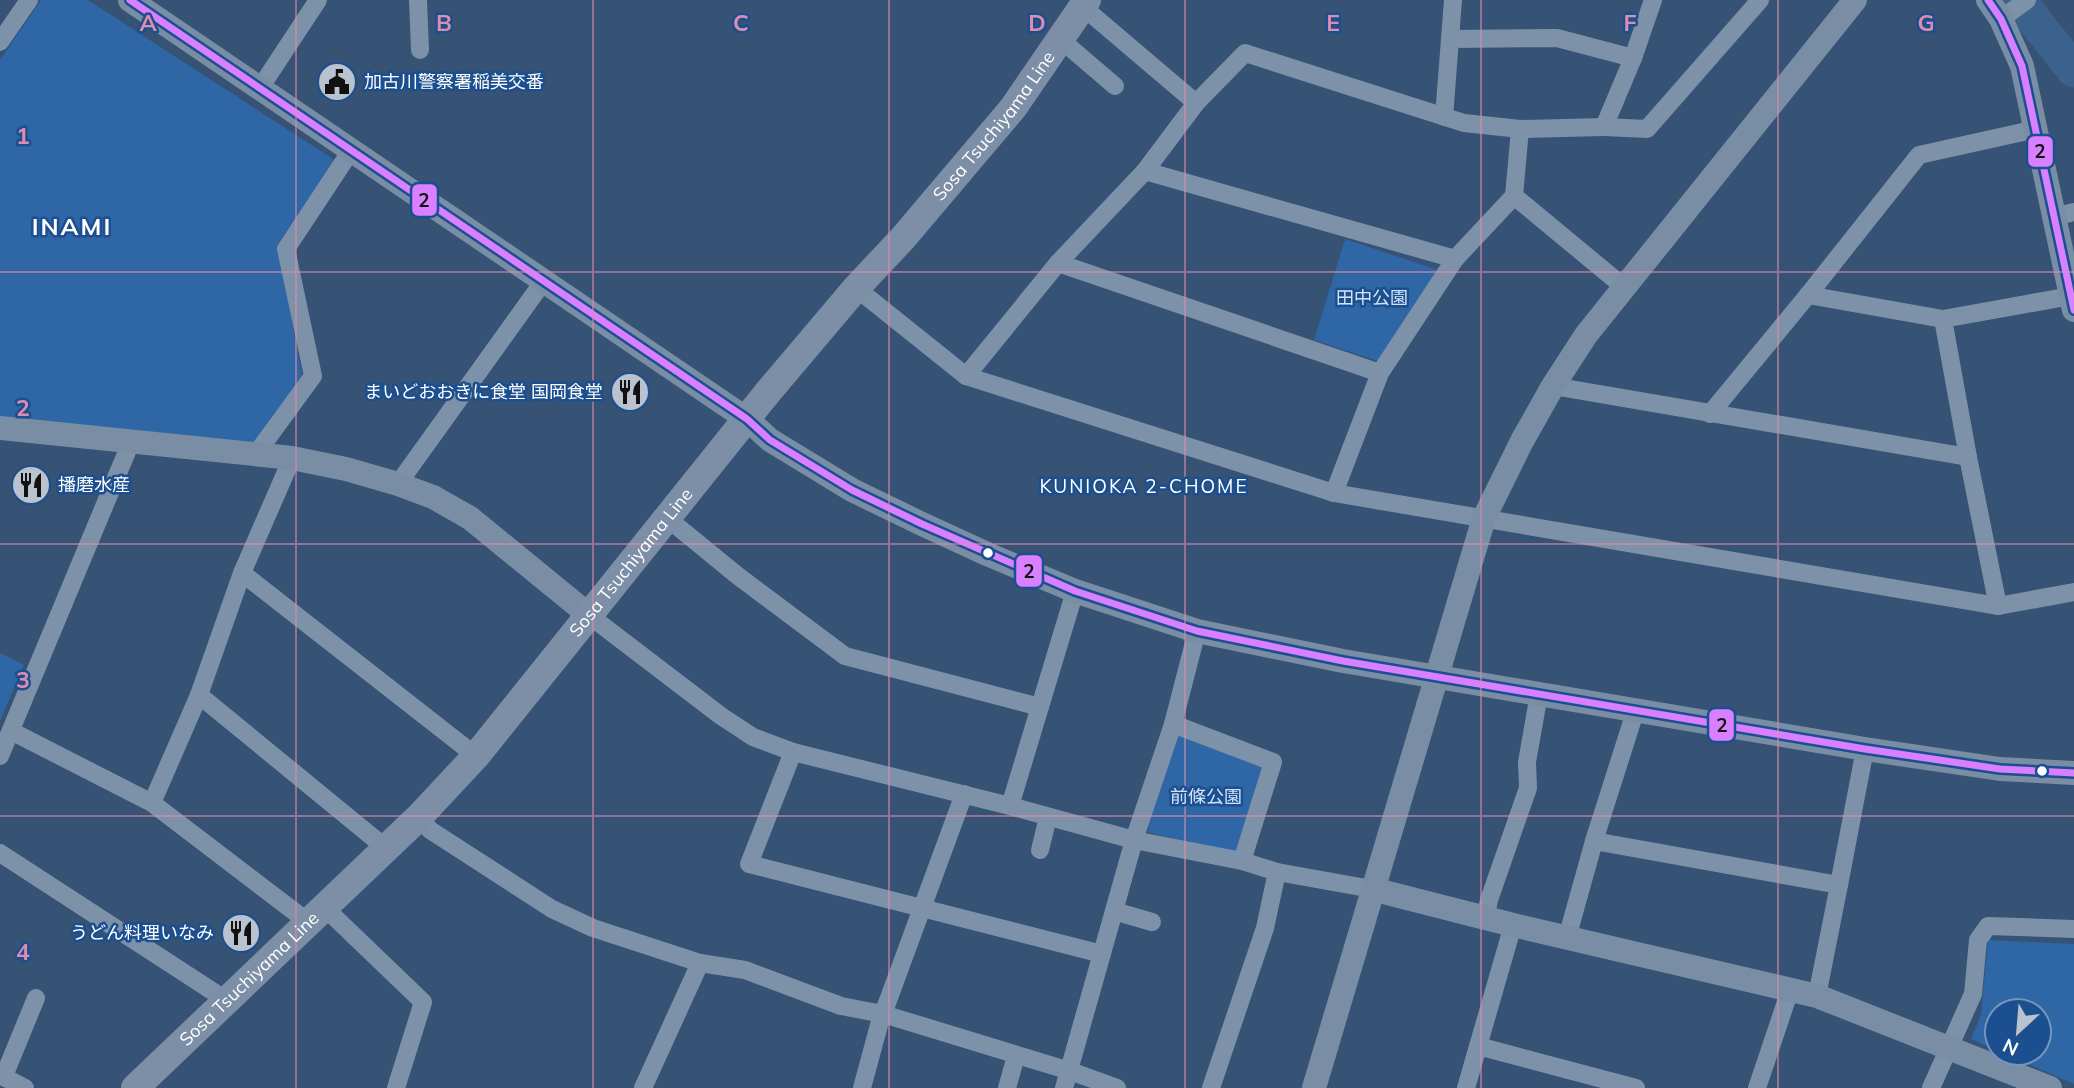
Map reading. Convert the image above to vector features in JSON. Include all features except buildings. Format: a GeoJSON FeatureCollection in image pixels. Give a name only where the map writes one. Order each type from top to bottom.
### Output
{"type":"FeatureCollection","features":[{"type":"Feature","properties":{"kind":"main road","name":"Sosa Tsuchiyama Line"},"geometry":{"type":"LineString","coordinates":[[135,1088],[387,849],[476,756],[730,437],[1013,108],[1085,4]]}},
{"type":"Feature","properties":{"kind":"street"},"geometry":{"type":"LineString","coordinates":[[0,42],[29,0]]}},
{"type":"Feature","properties":{"kind":"street"},"geometry":{"type":"LineString","coordinates":[[130,0],[747,419],[770,440],[852,490],[987,554],[1075,591],[1197,631],[1329,659],[1865,749],[2000,769],[2074,774]]}},
{"type":"Feature","properties":{"kind":"street"},"geometry":{"type":"LineString","coordinates":[[260,88],[318,0]]}},
{"type":"Feature","properties":{"kind":"street"},"geometry":{"type":"LineString","coordinates":[[418,0],[420,50]]}},
{"type":"Feature","properties":{"kind":"street"},"geometry":{"type":"LineString","coordinates":[[1444,117],[1453,0]]}},
{"type":"Feature","properties":{"kind":"street"},"geometry":{"type":"LineString","coordinates":[[1604,127],[1633,58],[1653,0]]}},
{"type":"Feature","properties":{"kind":"street"},"geometry":{"type":"LineString","coordinates":[[966,376],[1058,263],[1145,171],[1196,103],[1245,53],[1464,123],[1520,129],[1647,129],[1760,0]]}},
{"type":"Feature","properties":{"kind":"street"},"geometry":{"type":"LineString","coordinates":[[1314,1088],[1484,518],[1522,440],[1586,335],[1855,0]]}},
{"type":"Feature","properties":{"kind":"street"},"geometry":{"type":"LineString","coordinates":[[1808,295],[1943,318],[2072,303],[2064,214],[2036,129],[2022,65],[1995,9],[2027,0]]}},
{"type":"Feature","properties":{"kind":"street"},"geometry":{"type":"LineString","coordinates":[[1085,4],[1196,103]]}},
{"type":"Feature","properties":{"kind":"street"},"geometry":{"type":"LineString","coordinates":[[1450,39],[1557,38],[1633,58]]}},
{"type":"Feature","properties":{"kind":"street"},"geometry":{"type":"LineString","coordinates":[[1060,39],[1115,86]]}},
{"type":"Feature","properties":{"kind":"street"},"geometry":{"type":"LineString","coordinates":[[1334,493],[1380,373],[1455,259],[1514,196],[1520,129]]}},
{"type":"Feature","properties":{"kind":"street"},"geometry":{"type":"LineString","coordinates":[[1710,414],[1919,155],[2036,129]]}},
{"type":"Feature","properties":{"kind":"street"},"geometry":{"type":"LineString","coordinates":[[256,454],[313,376],[286,248],[352,149]]}},
{"type":"Feature","properties":{"kind":"street"},"geometry":{"type":"LineString","coordinates":[[1145,171],[1455,259]]}},
{"type":"Feature","properties":{"kind":"street"},"geometry":{"type":"LineString","coordinates":[[1514,196],[1624,287]]}},
{"type":"Feature","properties":{"kind":"street"},"geometry":{"type":"LineString","coordinates":[[1058,263],[1380,373]]}},
{"type":"Feature","properties":{"kind":"street"},"geometry":{"type":"LineString","coordinates":[[398,484],[543,282]]}},
{"type":"Feature","properties":{"kind":"street"},"geometry":{"type":"LineString","coordinates":[[856,288],[966,376],[1334,493],[1998,606],[2074,592]]}},
{"type":"Feature","properties":{"kind":"street"},"geometry":{"type":"LineString","coordinates":[[1943,318],[1998,606]]}},
{"type":"Feature","properties":{"kind":"street"},"geometry":{"type":"LineString","coordinates":[[1553,386],[1968,457]]}},
{"type":"Feature","properties":{"kind":"street"},"geometry":{"type":"LineString","coordinates":[[0,428],[292,458],[346,469],[398,484],[433,497],[470,518],[590,616],[721,716],[753,737],[793,752],[964,794],[1133,840],[1242,861],[1277,872],[1372,889],[1485,919],[1817,996],[2050,1088]]}},
{"type":"Feature","properties":{"kind":"street"},"geometry":{"type":"LineString","coordinates":[[0,756],[131,442]]}},
{"type":"Feature","properties":{"kind":"street"},"geometry":{"type":"LineString","coordinates":[[152,803],[199,695],[242,573],[292,458]]}},
{"type":"Feature","properties":{"kind":"street"},"geometry":{"type":"LineString","coordinates":[[667,517],[738,576],[845,656],[1040,707]]}},
{"type":"Feature","properties":{"kind":"street"},"geometry":{"type":"LineString","coordinates":[[242,573],[476,756]]}},
{"type":"Feature","properties":{"kind":"street"},"geometry":{"type":"LineString","coordinates":[[1010,806],[1075,591]]}},
{"type":"Feature","properties":{"kind":"street"},"geometry":{"type":"LineString","coordinates":[[1067,1080],[1133,840],[1173,724],[1197,631]]}},
{"type":"Feature","properties":{"kind":"street"},"geometry":{"type":"LineString","coordinates":[[1485,919],[1489,900],[1528,788],[1527,762],[1539,694]]}},
{"type":"Feature","properties":{"kind":"street"},"geometry":{"type":"LineString","coordinates":[[199,695],[387,849]]}},
{"type":"Feature","properties":{"kind":"street"},"geometry":{"type":"LineString","coordinates":[[1567,938],[1594,841],[1636,709]]}},
{"type":"Feature","properties":{"kind":"street"},"geometry":{"type":"LineString","coordinates":[[1173,724],[1273,762],[1242,861]]}},
{"type":"Feature","properties":{"kind":"street"},"geometry":{"type":"LineString","coordinates":[[11,731],[152,803],[316,914],[423,1002],[396,1088]]}},
{"type":"Feature","properties":{"kind":"street"},"geometry":{"type":"LineString","coordinates":[[1817,996],[1865,749]]}},
{"type":"Feature","properties":{"kind":"street"},"geometry":{"type":"LineString","coordinates":[[793,752],[749,864],[1102,954]]}},
{"type":"Feature","properties":{"kind":"street"},"geometry":{"type":"LineString","coordinates":[[862,1088],[883,1014],[964,794]]}},
{"type":"Feature","properties":{"kind":"street"},"geometry":{"type":"LineString","coordinates":[[419,817],[430,830],[552,909],[593,928],[700,963],[745,971],[841,1006],[883,1014],[1016,1056],[1067,1080],[1117,1088]]}},
{"type":"Feature","properties":{"kind":"street"},"geometry":{"type":"LineString","coordinates":[[1040,850],[1048,817]]}},
{"type":"Feature","properties":{"kind":"street"},"geometry":{"type":"LineString","coordinates":[[1594,841],[1839,885]]}},
{"type":"Feature","properties":{"kind":"street"},"geometry":{"type":"LineString","coordinates":[[0,853],[226,1000]]}},
{"type":"Feature","properties":{"kind":"street"},"geometry":{"type":"LineString","coordinates":[[1211,1088],[1265,928],[1277,872]]}},
{"type":"Feature","properties":{"kind":"street"},"geometry":{"type":"LineString","coordinates":[[1114,911],[1152,922]]}},
{"type":"Feature","properties":{"kind":"street"},"geometry":{"type":"LineString","coordinates":[[1466,1088],[1513,925]]}},
{"type":"Feature","properties":{"kind":"street"},"geometry":{"type":"LineString","coordinates":[[1931,1088],[1973,994],[1979,940],[1988,926],[2074,929]]}},
{"type":"Feature","properties":{"kind":"street"},"geometry":{"type":"LineString","coordinates":[[643,1088],[700,963]]}},
{"type":"Feature","properties":{"kind":"street"},"geometry":{"type":"LineString","coordinates":[[1757,1088],[1790,990]]}},
{"type":"Feature","properties":{"kind":"street"},"geometry":{"type":"LineString","coordinates":[[25,1088],[2,1076],[36,998]]}},
{"type":"Feature","properties":{"kind":"street"},"geometry":{"type":"LineString","coordinates":[[1478,1046],[1636,1088]]}},
{"type":"Feature","properties":{"kind":"street"},"geometry":{"type":"LineString","coordinates":[[1006,1088],[1016,1056]]}},
{"type":"Feature","properties":{"kind":"green space"},"geometry":{"type":"Polygon","coordinates":[[[41,0],[88,0],[336,161],[278,244],[302,375],[262,447],[0,417],[0,60],[41,0]]]}},
{"type":"Feature","properties":{"kind":"green space","name":"田中公園"},"geometry":{"type":"Polygon","coordinates":[[[1345,239],[1441,271],[1381,362],[1314,340],[1345,239]]]}},
{"type":"Feature","properties":{"kind":"green space"},"geometry":{"type":"Polygon","coordinates":[[[0,653],[24,665],[0,721],[0,653]]]}},
{"type":"Feature","properties":{"kind":"green space","name":"前條公園"},"geometry":{"type":"Polygon","coordinates":[[[1176,731],[1267,764],[1238,854],[1147,832],[1176,731]]]}},
{"type":"Feature","properties":{"kind":"green space"},"geometry":{"type":"Polygon","coordinates":[[[1988,940],[2074,944],[2074,1084],[2035,1067],[2053,1067],[2053,997],[1983,997],[1983,1045],[1971,1039],[1981,1015],[1988,940]]]}},
{"type":"Feature","properties":{"kind":"waterway"},"geometry":{"type":"LineString","coordinates":[[2018,0],[2074,70]]}},
{"type":"Feature","properties":{"kind":"transit line","name":"2"},"geometry":{"type":"LineString","coordinates":[[130,0],[747,419],[770,440],[852,490],[1075,591],[1197,631],[1343,661],[1865,749],[2000,769],[2074,773]]}},
{"type":"Feature","properties":{"kind":"transit line","name":"2"},"geometry":{"type":"LineString","coordinates":[[1988,0],[2001,19],[2022,66],[2074,310]]}},
{"type":"Feature","properties":{"kind":"place","name":"加古川警察署稲美交番"},"geometry":{"type":"Point","coordinates":[337,82]}},
{"type":"Feature","properties":{"kind":"place","name":"まいどおおきに食堂 国岡食堂"},"geometry":{"type":"Point","coordinates":[630,392]}},
{"type":"Feature","properties":{"kind":"place","name":"播磨水産"},"geometry":{"type":"Point","coordinates":[31,485]}},
{"type":"Feature","properties":{"kind":"place","name":"うどん料理いなみ"},"geometry":{"type":"Point","coordinates":[241,933]}},
{"type":"Feature","properties":{"kind":"district","name":"INAMI"},"geometry":{"type":"Point","coordinates":[72,227]}},
{"type":"Feature","properties":{"kind":"district","name":"KUNIOKA 2-CHOME"},"geometry":{"type":"Point","coordinates":[1144,486]}}]}
